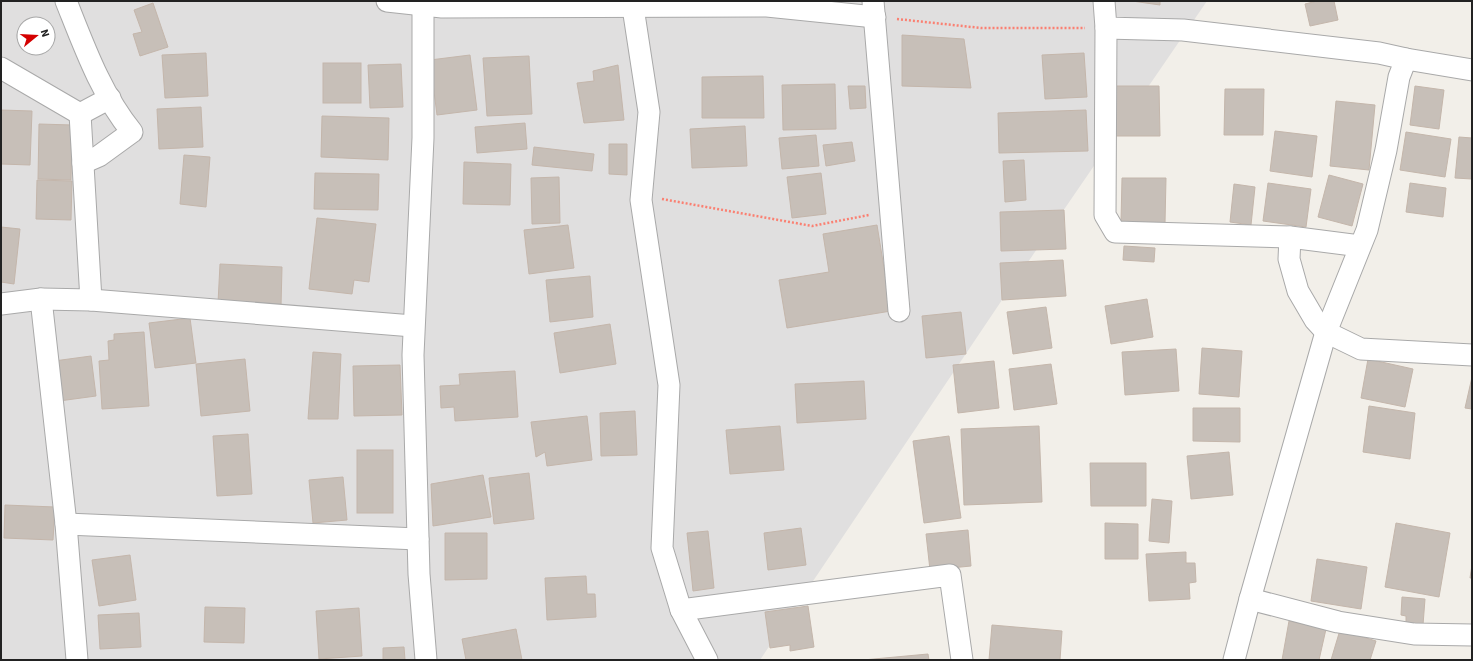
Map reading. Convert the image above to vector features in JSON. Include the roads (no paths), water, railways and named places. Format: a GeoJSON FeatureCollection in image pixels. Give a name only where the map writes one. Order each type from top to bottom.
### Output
{"type":"FeatureCollection","features":[{"type":"Feature","properties":{"kind":"street"},"geometry":{"type":"LineString","coordinates":[[66,1],[89,60],[117,114],[132,132],[105,152],[83,163]]}},
{"type":"Feature","properties":{"kind":"street"},"geometry":{"type":"LineString","coordinates":[[387,1],[442,7],[632,3],[874,9],[899,311]]}},
{"type":"Feature","properties":{"kind":"street"},"geometry":{"type":"LineString","coordinates":[[1104,1],[1106,28],[1105,215],[1115,232],[1290,237],[1360,246]]}},
{"type":"Feature","properties":{"kind":"street"},"geometry":{"type":"LineString","coordinates":[[632,3],[649,112],[641,200],[669,385],[662,548],[681,610],[707,660]]}},
{"type":"Feature","properties":{"kind":"street"},"geometry":{"type":"LineString","coordinates":[[423,5],[422,138],[418,265],[413,326],[418,539],[426,660]]}},
{"type":"Feature","properties":{"kind":"street"},"geometry":{"type":"LineString","coordinates":[[1106,28],[1183,30],[1379,53],[1472,70]]}},
{"type":"Feature","properties":{"kind":"street"},"geometry":{"type":"LineString","coordinates":[[1234,660],[1250,598],[1326,332],[1367,230],[1386,150],[1399,77],[1406,59]]}},
{"type":"Feature","properties":{"kind":"street"},"geometry":{"type":"LineString","coordinates":[[1,68],[80,114]]}},
{"type":"Feature","properties":{"kind":"street"},"geometry":{"type":"LineString","coordinates":[[80,114],[110,98]]}},
{"type":"Feature","properties":{"kind":"street"},"geometry":{"type":"LineString","coordinates":[[80,114],[91,300]]}},
{"type":"Feature","properties":{"kind":"street"},"geometry":{"type":"LineString","coordinates":[[1290,237],[1289,259],[1298,291],[1315,320],[1326,332],[1361,349],[1472,355]]}},
{"type":"Feature","properties":{"kind":"street"},"geometry":{"type":"LineString","coordinates":[[1,304],[41,299],[91,300],[413,326]]}},
{"type":"Feature","properties":{"kind":"street"},"geometry":{"type":"LineString","coordinates":[[41,299],[66,524],[77,660]]}},
{"type":"Feature","properties":{"kind":"street"},"geometry":{"type":"LineString","coordinates":[[66,524],[418,539]]}},
{"type":"Feature","properties":{"kind":"street"},"geometry":{"type":"LineString","coordinates":[[681,610],[950,575],[962,660]]}},
{"type":"Feature","properties":{"kind":"street"},"geometry":{"type":"LineString","coordinates":[[1250,598],[1338,622],[1414,634],[1472,635]]}}]}
